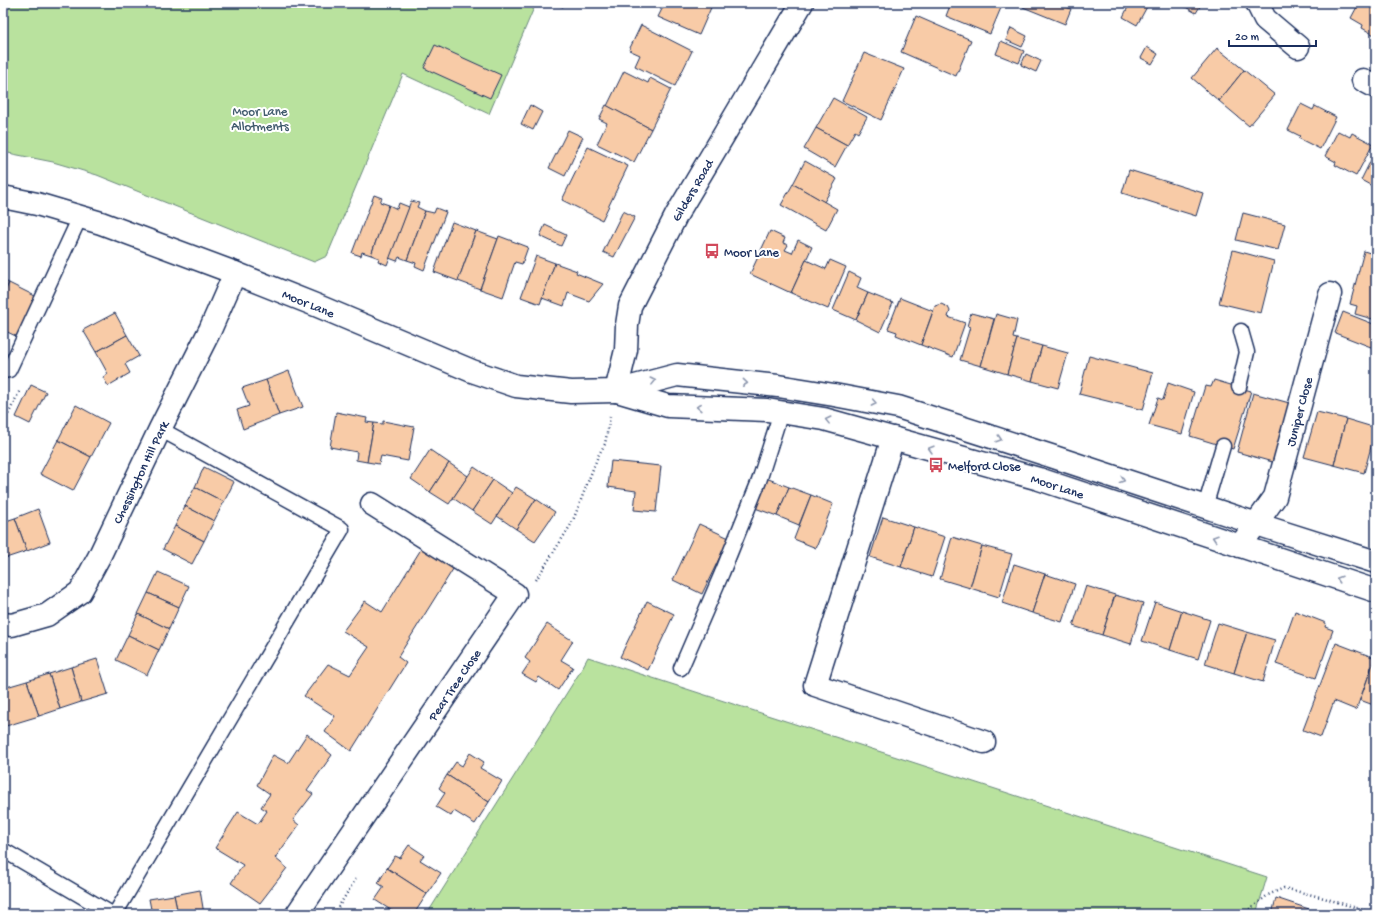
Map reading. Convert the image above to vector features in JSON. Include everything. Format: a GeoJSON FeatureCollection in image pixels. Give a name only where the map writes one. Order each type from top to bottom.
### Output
{"type":"FeatureCollection","features":[{"type":"Feature","properties":{"kind":"street","name":"Gilders Road"},"geometry":{"type":"LineString","coordinates":[[616,390],[626,350],[627,325],[630,306],[677,214],[802,3]]}},
{"type":"Feature","properties":{"kind":"street"},"geometry":{"type":"LineString","coordinates":[[1257,3],[1265,19],[1298,47]]}},
{"type":"Feature","properties":{"kind":"street","name":"Moor Lane"},"geometry":{"type":"LineString","coordinates":[[3,197],[37,204],[101,223],[235,273],[318,306],[472,371],[516,386],[571,392],[616,390],[678,375],[778,386],[898,407],[1376,562]]}},
{"type":"Feature","properties":{"kind":"street","name":"Chessington Hill Park"},"geometry":{"type":"LineString","coordinates":[[3,624],[12,625],[48,615],[80,592],[99,557],[160,428],[210,330],[235,273]]}},
{"type":"Feature","properties":{"kind":"street","name":"Juniper Close"},"geometry":{"type":"LineString","coordinates":[[1240,546],[1275,497],[1330,294]]}},
{"type":"Feature","properties":{"kind":"street","name":"Moor Lane"},"geometry":{"type":"LineString","coordinates":[[616,390],[668,406],[767,410],[824,419],[1039,479],[1376,591]]}},
{"type":"Feature","properties":{"kind":"street"},"geometry":{"type":"LineString","coordinates":[[893,438],[815,685],[984,742]]}},
{"type":"Feature","properties":{"kind":"street","name":"Pear Tree Close"},"geometry":{"type":"LineString","coordinates":[[297,914],[515,594],[372,504]]}},
{"type":"Feature","properties":{"kind":"lane"},"geometry":{"type":"LineString","coordinates":[[3,371],[9,370],[80,217]]}},
{"type":"Feature","properties":{"kind":"lane"},"geometry":{"type":"LineString","coordinates":[[1239,387],[1247,352],[1241,331]]}},
{"type":"Feature","properties":{"kind":"lane"},"geometry":{"type":"LineString","coordinates":[[681,668],[728,559],[758,481],[781,412]]}},
{"type":"Feature","properties":{"kind":"lane"},"geometry":{"type":"LineString","coordinates":[[3,850],[114,914],[342,529],[160,428]]}},
{"type":"Feature","properties":{"kind":"lane"},"geometry":{"type":"LineString","coordinates":[[1205,507],[1223,446]]}},
{"type":"Feature","properties":{"kind":"path"},"geometry":{"type":"LineString","coordinates":[[1243,914],[1268,895],[1284,888],[1324,898],[1376,914]]}},
{"type":"Feature","properties":{"kind":"green space","name":"Moor Lane Allotments"},"geometry":{"type":"Polygon","coordinates":[[[3,3],[536,3],[489,114],[403,74],[327,256],[314,262],[97,175],[53,162],[3,152],[3,3]]]}},
{"type":"Feature","properties":{"kind":"green space"},"geometry":{"type":"Polygon","coordinates":[[[588,657],[1267,877],[1256,914],[427,914],[588,657]]]}},
{"type":"Feature","properties":{"kind":"building"},"geometry":{"type":"Polygon","coordinates":[[[554,3],[564,3],[563,7],[554,3]]]}},
{"type":"Feature","properties":{"kind":"building"},"geometry":{"type":"Polygon","coordinates":[[[665,3],[713,3],[699,35],[658,17],[665,3]]]}},
{"type":"Feature","properties":{"kind":"building"},"geometry":{"type":"Polygon","coordinates":[[[951,3],[1003,3],[990,34],[946,16],[951,3]]]}},
{"type":"Feature","properties":{"kind":"building"},"geometry":{"type":"Polygon","coordinates":[[[1025,3],[1056,3],[1071,9],[1065,24],[1023,7],[1025,3]]]}},
{"type":"Feature","properties":{"kind":"building"},"geometry":{"type":"Polygon","coordinates":[[[1130,3],[1149,3],[1137,25],[1123,17],[1130,3]]]}},
{"type":"Feature","properties":{"kind":"building"},"geometry":{"type":"Polygon","coordinates":[[[1183,3],[1202,3],[1196,13],[1182,5],[1183,3]]]}},
{"type":"Feature","properties":{"kind":"building"},"geometry":{"type":"Polygon","coordinates":[[[1359,3],[1376,3],[1376,36],[1362,28],[1363,25],[1351,18],[1359,3]]]}},
{"type":"Feature","properties":{"kind":"building"},"geometry":{"type":"Polygon","coordinates":[[[916,16],[971,40],[956,76],[901,52],[916,16]]]}},
{"type":"Feature","properties":{"kind":"building"},"geometry":{"type":"Polygon","coordinates":[[[641,25],[692,51],[675,86],[635,66],[640,55],[629,50],[641,25]]]}},
{"type":"Feature","properties":{"kind":"building"},"geometry":{"type":"Polygon","coordinates":[[[1011,28],[1027,36],[1022,47],[1006,40],[1011,28]]]}},
{"type":"Feature","properties":{"kind":"building"},"geometry":{"type":"Polygon","coordinates":[[[1001,41],[1024,51],[1019,63],[996,54],[1001,41]]]}},
{"type":"Feature","properties":{"kind":"building"},"geometry":{"type":"Polygon","coordinates":[[[435,45],[501,75],[490,98],[424,68],[435,45]]]}},
{"type":"Feature","properties":{"kind":"building"},"geometry":{"type":"Polygon","coordinates":[[[1147,47],[1158,54],[1152,64],[1141,58],[1147,47]]]}},
{"type":"Feature","properties":{"kind":"building"},"geometry":{"type":"Polygon","coordinates":[[[1217,48],[1244,70],[1219,101],[1192,78],[1217,48]]]}},
{"type":"Feature","properties":{"kind":"building"},"geometry":{"type":"Polygon","coordinates":[[[864,53],[904,69],[881,120],[842,101],[864,53]]]}},
{"type":"Feature","properties":{"kind":"building"},"geometry":{"type":"Polygon","coordinates":[[[1026,54],[1041,61],[1036,72],[1021,65],[1026,54]]]}},
{"type":"Feature","properties":{"kind":"building"},"geometry":{"type":"Polygon","coordinates":[[[1244,70],[1275,95],[1249,126],[1219,101],[1244,70]]]}},
{"type":"Feature","properties":{"kind":"building"},"geometry":{"type":"Polygon","coordinates":[[[624,71],[648,83],[650,78],[671,89],[651,129],[607,106],[624,71]]]}},
{"type":"Feature","properties":{"kind":"building"},"geometry":{"type":"Polygon","coordinates":[[[833,98],[867,117],[858,133],[855,131],[847,145],[816,128],[833,98]]]}},
{"type":"Feature","properties":{"kind":"building"},"geometry":{"type":"Polygon","coordinates":[[[1301,104],[1313,110],[1315,106],[1336,117],[1320,149],[1298,138],[1300,136],[1288,130],[1301,104]]]}},
{"type":"Feature","properties":{"kind":"building"},"geometry":{"type":"Polygon","coordinates":[[[530,105],[542,112],[533,130],[521,124],[530,105]]]}},
{"type":"Feature","properties":{"kind":"building"},"geometry":{"type":"Polygon","coordinates":[[[606,105],[651,129],[634,162],[597,144],[607,123],[599,119],[606,105]]]}},
{"type":"Feature","properties":{"kind":"building"},"geometry":{"type":"Polygon","coordinates":[[[816,128],[847,145],[835,167],[804,149],[816,128]]]}},
{"type":"Feature","properties":{"kind":"building"},"geometry":{"type":"Polygon","coordinates":[[[568,130],[583,137],[565,176],[549,168],[568,130]]]}},
{"type":"Feature","properties":{"kind":"building"},"geometry":{"type":"Polygon","coordinates":[[[1338,131],[1350,137],[1352,133],[1373,144],[1356,176],[1335,165],[1336,162],[1325,156],[1338,131]]]}},
{"type":"Feature","properties":{"kind":"building"},"geometry":{"type":"Polygon","coordinates":[[[588,147],[628,166],[602,220],[562,200],[588,147]]]}},
{"type":"Feature","properties":{"kind":"building"},"geometry":{"type":"Polygon","coordinates":[[[1374,154],[1376,155],[1376,191],[1371,188],[1372,186],[1361,180],[1374,154]]]}},
{"type":"Feature","properties":{"kind":"building"},"geometry":{"type":"Polygon","coordinates":[[[805,161],[837,179],[824,202],[793,184],[805,161]]]}},
{"type":"Feature","properties":{"kind":"building"},"geometry":{"type":"Polygon","coordinates":[[[1129,170],[1203,193],[1196,216],[1122,193],[1129,170]]]}},
{"type":"Feature","properties":{"kind":"building"},"geometry":{"type":"Polygon","coordinates":[[[793,184],[837,209],[826,230],[781,205],[793,184]]]}},
{"type":"Feature","properties":{"kind":"building"},"geometry":{"type":"Polygon","coordinates":[[[374,195],[382,198],[380,202],[389,205],[371,255],[362,252],[361,256],[352,253],[374,195]]]}},
{"type":"Feature","properties":{"kind":"building"},"geometry":{"type":"Polygon","coordinates":[[[411,201],[419,203],[417,207],[425,211],[407,260],[399,257],[397,261],[389,258],[411,201]]]}},
{"type":"Feature","properties":{"kind":"building"},"geometry":{"type":"Polygon","coordinates":[[[399,203],[409,207],[387,265],[378,261],[379,258],[371,255],[389,205],[397,209],[399,203]]]}},
{"type":"Feature","properties":{"kind":"building"},"geometry":{"type":"Polygon","coordinates":[[[436,208],[446,212],[424,270],[415,266],[416,263],[407,260],[425,211],[434,213],[436,208]]]}},
{"type":"Feature","properties":{"kind":"building"},"geometry":{"type":"Polygon","coordinates":[[[623,211],[635,217],[614,257],[603,252],[623,211]]]}},
{"type":"Feature","properties":{"kind":"building"},"geometry":{"type":"Polygon","coordinates":[[[1243,213],[1285,224],[1278,250],[1236,240],[1243,213]]]}},
{"type":"Feature","properties":{"kind":"building"},"geometry":{"type":"Polygon","coordinates":[[[452,222],[476,231],[458,281],[434,272],[452,222]]]}},
{"type":"Feature","properties":{"kind":"building"},"geometry":{"type":"Polygon","coordinates":[[[545,225],[566,235],[561,246],[540,236],[545,225]]]}},
{"type":"Feature","properties":{"kind":"building"},"geometry":{"type":"Polygon","coordinates":[[[476,231],[498,239],[480,289],[458,281],[476,231]]]}},
{"type":"Feature","properties":{"kind":"building"},"geometry":{"type":"Polygon","coordinates":[[[770,231],[785,238],[783,243],[788,245],[785,250],[792,253],[798,240],[812,247],[791,293],[750,274],[770,231]]]}},
{"type":"Feature","properties":{"kind":"building"},"geometry":{"type":"Polygon","coordinates":[[[499,236],[528,247],[522,264],[515,262],[503,297],[480,289],[499,236]]]}},
{"type":"Feature","properties":{"kind":"building"},"geometry":{"type":"Polygon","coordinates":[[[1233,250],[1274,261],[1261,313],[1219,303],[1233,250]]]}},
{"type":"Feature","properties":{"kind":"building"},"geometry":{"type":"Polygon","coordinates":[[[1364,251],[1376,255],[1376,320],[1355,314],[1357,306],[1350,304],[1364,251]]]}},
{"type":"Feature","properties":{"kind":"building"},"geometry":{"type":"Polygon","coordinates":[[[536,256],[555,263],[540,304],[521,297],[536,256]]]}},
{"type":"Feature","properties":{"kind":"building"},"geometry":{"type":"Polygon","coordinates":[[[806,260],[826,269],[830,260],[846,267],[828,309],[791,293],[806,260]]]}},
{"type":"Feature","properties":{"kind":"building"},"geometry":{"type":"Polygon","coordinates":[[[555,263],[577,271],[576,273],[603,284],[589,301],[568,293],[564,306],[542,298],[555,263]]]}},
{"type":"Feature","properties":{"kind":"building"},"geometry":{"type":"Polygon","coordinates":[[[849,272],[861,278],[857,288],[868,293],[856,320],[833,310],[849,272]]]}},
{"type":"Feature","properties":{"kind":"building"},"geometry":{"type":"Polygon","coordinates":[[[3,280],[9,283],[3,296],[3,280]]]}},
{"type":"Feature","properties":{"kind":"building"},"geometry":{"type":"Polygon","coordinates":[[[9,283],[39,298],[20,338],[3,330],[3,296],[9,283]]]}},
{"type":"Feature","properties":{"kind":"building"},"geometry":{"type":"Polygon","coordinates":[[[868,293],[893,303],[880,332],[856,320],[868,293]]]}},
{"type":"Feature","properties":{"kind":"building"},"geometry":{"type":"Polygon","coordinates":[[[900,298],[933,311],[921,345],[896,335],[897,332],[888,329],[900,298]]]}},
{"type":"Feature","properties":{"kind":"building"},"geometry":{"type":"Polygon","coordinates":[[[941,304],[948,307],[950,311],[948,317],[965,323],[953,357],[921,345],[935,306],[941,304]]]}},
{"type":"Feature","properties":{"kind":"building"},"geometry":{"type":"Polygon","coordinates":[[[1343,312],[1376,325],[1376,349],[1335,333],[1343,312]]]}},
{"type":"Feature","properties":{"kind":"building"},"geometry":{"type":"Polygon","coordinates":[[[115,313],[127,335],[96,352],[83,330],[115,313]]]}},
{"type":"Feature","properties":{"kind":"building"},"geometry":{"type":"Polygon","coordinates":[[[971,313],[994,319],[981,366],[960,360],[970,327],[967,326],[971,313]]]}},
{"type":"Feature","properties":{"kind":"building"},"geometry":{"type":"Polygon","coordinates":[[[996,314],[1017,320],[1013,338],[1017,339],[1007,374],[981,366],[996,314]]]}},
{"type":"Feature","properties":{"kind":"building"},"geometry":{"type":"Polygon","coordinates":[[[127,335],[139,356],[125,364],[130,373],[108,386],[103,377],[108,374],[96,352],[127,335]]]}},
{"type":"Feature","properties":{"kind":"building"},"geometry":{"type":"Polygon","coordinates":[[[1017,339],[1042,346],[1032,381],[1007,374],[1017,339]]]}},
{"type":"Feature","properties":{"kind":"building"},"geometry":{"type":"Polygon","coordinates":[[[1042,346],[1068,353],[1058,388],[1032,381],[1042,346]]]}},
{"type":"Feature","properties":{"kind":"building"},"geometry":{"type":"Polygon","coordinates":[[[1089,356],[1153,373],[1143,410],[1079,394],[1089,356]]]}},
{"type":"Feature","properties":{"kind":"building"},"geometry":{"type":"Polygon","coordinates":[[[289,371],[303,407],[279,415],[266,380],[289,371]]]}},
{"type":"Feature","properties":{"kind":"building"},"geometry":{"type":"Polygon","coordinates":[[[266,380],[279,415],[243,429],[237,410],[249,406],[242,388],[266,380]]]}},
{"type":"Feature","properties":{"kind":"building"},"geometry":{"type":"Polygon","coordinates":[[[1214,380],[1251,391],[1233,449],[1190,436],[1205,386],[1211,387],[1214,380]]]}},
{"type":"Feature","properties":{"kind":"building"},"geometry":{"type":"Polygon","coordinates":[[[1168,383],[1194,392],[1182,434],[1149,425],[1158,398],[1163,400],[1168,383]]]}},
{"type":"Feature","properties":{"kind":"building"},"geometry":{"type":"Polygon","coordinates":[[[31,385],[46,392],[30,424],[16,417],[31,385]]]}},
{"type":"Feature","properties":{"kind":"building"},"geometry":{"type":"Polygon","coordinates":[[[1253,393],[1293,404],[1276,463],[1237,452],[1253,393]]]}},
{"type":"Feature","properties":{"kind":"building"},"geometry":{"type":"Polygon","coordinates":[[[76,405],[109,423],[91,457],[58,440],[76,405]]]}},
{"type":"Feature","properties":{"kind":"building"},"geometry":{"type":"Polygon","coordinates":[[[336,412],[367,418],[366,422],[374,423],[367,462],[356,460],[357,452],[330,447],[336,412]]]}},
{"type":"Feature","properties":{"kind":"building"},"geometry":{"type":"Polygon","coordinates":[[[1317,412],[1346,419],[1334,465],[1304,457],[1317,412]]]}},
{"type":"Feature","properties":{"kind":"building"},"geometry":{"type":"Polygon","coordinates":[[[1346,419],[1376,428],[1364,473],[1334,465],[1346,419]]]}},
{"type":"Feature","properties":{"kind":"building"},"geometry":{"type":"Polygon","coordinates":[[[383,421],[414,427],[408,461],[381,456],[379,464],[367,462],[374,423],[383,424],[383,421]]]}},
{"type":"Feature","properties":{"kind":"building"},"geometry":{"type":"Polygon","coordinates":[[[58,440],[91,457],[73,491],[40,474],[58,440]]]}},
{"type":"Feature","properties":{"kind":"building"},"geometry":{"type":"Polygon","coordinates":[[[430,450],[449,463],[430,492],[411,479],[430,450]]]}},
{"type":"Feature","properties":{"kind":"building"},"geometry":{"type":"Polygon","coordinates":[[[611,461],[661,466],[656,512],[634,510],[636,491],[608,487],[611,461]]]}},
{"type":"Feature","properties":{"kind":"building"},"geometry":{"type":"Polygon","coordinates":[[[449,463],[468,476],[449,504],[430,492],[449,463]]]}},
{"type":"Feature","properties":{"kind":"building"},"geometry":{"type":"Polygon","coordinates":[[[204,467],[234,482],[224,502],[195,487],[204,467]]]}},
{"type":"Feature","properties":{"kind":"building"},"geometry":{"type":"Polygon","coordinates":[[[474,467],[493,480],[472,511],[453,498],[474,467]]]}},
{"type":"Feature","properties":{"kind":"building"},"geometry":{"type":"Polygon","coordinates":[[[766,478],[789,487],[777,516],[755,508],[766,478]]]}},
{"type":"Feature","properties":{"kind":"building"},"geometry":{"type":"Polygon","coordinates":[[[493,480],[512,493],[492,524],[472,511],[493,480]]]}},
{"type":"Feature","properties":{"kind":"building"},"geometry":{"type":"Polygon","coordinates":[[[195,487],[224,502],[214,521],[185,506],[195,487]]]}},
{"type":"Feature","properties":{"kind":"building"},"geometry":{"type":"Polygon","coordinates":[[[516,487],[536,499],[516,529],[497,516],[516,487]]]}},
{"type":"Feature","properties":{"kind":"building"},"geometry":{"type":"Polygon","coordinates":[[[789,487],[811,495],[799,525],[777,516],[789,487]]]}},
{"type":"Feature","properties":{"kind":"building"},"geometry":{"type":"Polygon","coordinates":[[[811,495],[833,504],[816,548],[794,539],[811,495]]]}},
{"type":"Feature","properties":{"kind":"building"},"geometry":{"type":"Polygon","coordinates":[[[536,499],[555,512],[535,541],[516,529],[536,499]]]}},
{"type":"Feature","properties":{"kind":"building"},"geometry":{"type":"Polygon","coordinates":[[[185,506],[214,521],[204,541],[175,526],[185,506]]]}},
{"type":"Feature","properties":{"kind":"building"},"geometry":{"type":"Polygon","coordinates":[[[38,509],[50,542],[27,551],[15,518],[38,509]]]}},
{"type":"Feature","properties":{"kind":"building"},"geometry":{"type":"Polygon","coordinates":[[[883,517],[914,527],[901,567],[870,557],[883,517]]]}},
{"type":"Feature","properties":{"kind":"building"},"geometry":{"type":"Polygon","coordinates":[[[15,518],[27,551],[3,559],[3,522],[15,518]]]}},
{"type":"Feature","properties":{"kind":"building"},"geometry":{"type":"Polygon","coordinates":[[[699,524],[729,538],[702,594],[673,580],[699,524]]]}},
{"type":"Feature","properties":{"kind":"building"},"geometry":{"type":"Polygon","coordinates":[[[175,526],[204,541],[192,564],[163,549],[175,526]]]}},
{"type":"Feature","properties":{"kind":"building"},"geometry":{"type":"Polygon","coordinates":[[[914,527],[945,537],[932,577],[901,567],[914,527]]]}},
{"type":"Feature","properties":{"kind":"building"},"geometry":{"type":"Polygon","coordinates":[[[952,537],[982,546],[970,588],[940,579],[952,537]]]}},
{"type":"Feature","properties":{"kind":"building"},"geometry":{"type":"Polygon","coordinates":[[[423,546],[455,566],[398,657],[406,663],[351,751],[325,732],[335,716],[304,696],[328,664],[350,675],[369,647],[343,631],[365,601],[382,612],[423,546]]]}},
{"type":"Feature","properties":{"kind":"building"},"geometry":{"type":"Polygon","coordinates":[[[982,546],[1012,554],[999,597],[970,588],[982,546]]]}},
{"type":"Feature","properties":{"kind":"building"},"geometry":{"type":"Polygon","coordinates":[[[1014,564],[1045,574],[1032,613],[1002,603],[1014,564]]]}},
{"type":"Feature","properties":{"kind":"building"},"geometry":{"type":"Polygon","coordinates":[[[158,572],[189,586],[179,607],[148,593],[158,572]]]}},
{"type":"Feature","properties":{"kind":"building"},"geometry":{"type":"Polygon","coordinates":[[[1045,574],[1075,584],[1062,622],[1032,613],[1045,574]]]}},
{"type":"Feature","properties":{"kind":"building"},"geometry":{"type":"Polygon","coordinates":[[[1086,586],[1115,595],[1102,635],[1073,626],[1086,586]]]}},
{"type":"Feature","properties":{"kind":"building"},"geometry":{"type":"Polygon","coordinates":[[[148,593],[179,607],[169,629],[138,614],[148,593]]]}},
{"type":"Feature","properties":{"kind":"building"},"geometry":{"type":"Polygon","coordinates":[[[1115,595],[1143,603],[1131,644],[1102,635],[1115,595]]]}},
{"type":"Feature","properties":{"kind":"building"},"geometry":{"type":"Polygon","coordinates":[[[647,601],[674,614],[648,670],[620,657],[647,601]]]}},
{"type":"Feature","properties":{"kind":"building"},"geometry":{"type":"Polygon","coordinates":[[[1155,602],[1182,611],[1170,650],[1142,641],[1155,602]]]}},
{"type":"Feature","properties":{"kind":"building"},"geometry":{"type":"Polygon","coordinates":[[[1182,611],[1210,620],[1198,659],[1170,650],[1182,611]]]}},
{"type":"Feature","properties":{"kind":"building"},"geometry":{"type":"Polygon","coordinates":[[[1295,611],[1326,623],[1325,627],[1333,630],[1316,678],[1276,664],[1295,611]]]}},
{"type":"Feature","properties":{"kind":"building"},"geometry":{"type":"Polygon","coordinates":[[[138,614],[169,629],[159,650],[128,635],[138,614]]]}},
{"type":"Feature","properties":{"kind":"building"},"geometry":{"type":"Polygon","coordinates":[[[1218,623],[1247,632],[1234,673],[1205,664],[1218,623]]]}},
{"type":"Feature","properties":{"kind":"building"},"geometry":{"type":"Polygon","coordinates":[[[547,624],[573,641],[561,660],[573,667],[558,690],[539,677],[536,682],[522,674],[530,662],[525,658],[547,624]]]}},
{"type":"Feature","properties":{"kind":"building"},"geometry":{"type":"Polygon","coordinates":[[[1247,632],[1275,640],[1263,682],[1234,673],[1247,632]]]}},
{"type":"Feature","properties":{"kind":"building"},"geometry":{"type":"Polygon","coordinates":[[[128,635],[159,650],[147,675],[116,660],[128,635]]]}},
{"type":"Feature","properties":{"kind":"building"},"geometry":{"type":"Polygon","coordinates":[[[1336,643],[1375,658],[1356,710],[1334,701],[1321,737],[1303,730],[1336,643]]]}},
{"type":"Feature","properties":{"kind":"building"},"geometry":{"type":"Polygon","coordinates":[[[1376,658],[1376,706],[1360,700],[1376,658]]]}},
{"type":"Feature","properties":{"kind":"building"},"geometry":{"type":"Polygon","coordinates":[[[97,659],[108,694],[81,702],[71,667],[97,659]]]}},
{"type":"Feature","properties":{"kind":"building"},"geometry":{"type":"Polygon","coordinates":[[[71,667],[81,702],[60,709],[49,674],[71,667]]]}},
{"type":"Feature","properties":{"kind":"building"},"geometry":{"type":"Polygon","coordinates":[[[49,674],[60,709],[39,716],[27,681],[49,674]]]}},
{"type":"Feature","properties":{"kind":"building"},"geometry":{"type":"Polygon","coordinates":[[[27,681],[39,716],[6,726],[3,716],[3,688],[27,681]]]}},
{"type":"Feature","properties":{"kind":"building"},"geometry":{"type":"Polygon","coordinates":[[[307,734],[332,755],[307,790],[313,794],[293,820],[299,825],[275,858],[287,868],[260,903],[231,883],[243,865],[215,848],[238,812],[258,824],[267,811],[261,807],[270,794],[257,785],[273,755],[288,763],[307,734]]]}},
{"type":"Feature","properties":{"kind":"building"},"geometry":{"type":"Polygon","coordinates":[[[470,753],[484,762],[480,768],[502,781],[489,802],[447,775],[456,762],[462,766],[470,753]]]}},
{"type":"Feature","properties":{"kind":"building"},"geometry":{"type":"Polygon","coordinates":[[[447,775],[489,802],[475,824],[454,811],[451,816],[436,807],[445,793],[439,788],[447,775]]]}},
{"type":"Feature","properties":{"kind":"building"},"geometry":{"type":"Polygon","coordinates":[[[409,845],[424,855],[420,860],[441,873],[427,894],[387,868],[395,856],[400,858],[409,845]]]}},
{"type":"Feature","properties":{"kind":"building"},"geometry":{"type":"Polygon","coordinates":[[[387,868],[427,894],[414,914],[397,914],[375,900],[384,887],[378,883],[387,868]]]}},
{"type":"Feature","properties":{"kind":"building"},"geometry":{"type":"Polygon","coordinates":[[[200,890],[204,914],[178,914],[174,895],[200,890]]]}},
{"type":"Feature","properties":{"kind":"building"},"geometry":{"type":"Polygon","coordinates":[[[174,895],[178,914],[152,914],[149,899],[174,895]]]}},
{"type":"Feature","properties":{"kind":"building"},"geometry":{"type":"Polygon","coordinates":[[[1276,898],[1309,909],[1308,914],[1272,914],[1276,898]]]}},
{"type":"Feature","properties":{"kind":"place","name":"Moor Lane"},"geometry":{"type":"Point","coordinates":[712,251]}},
{"type":"Feature","properties":{"kind":"place","name":"Melford Close"},"geometry":{"type":"Point","coordinates":[936,465]}}]}
